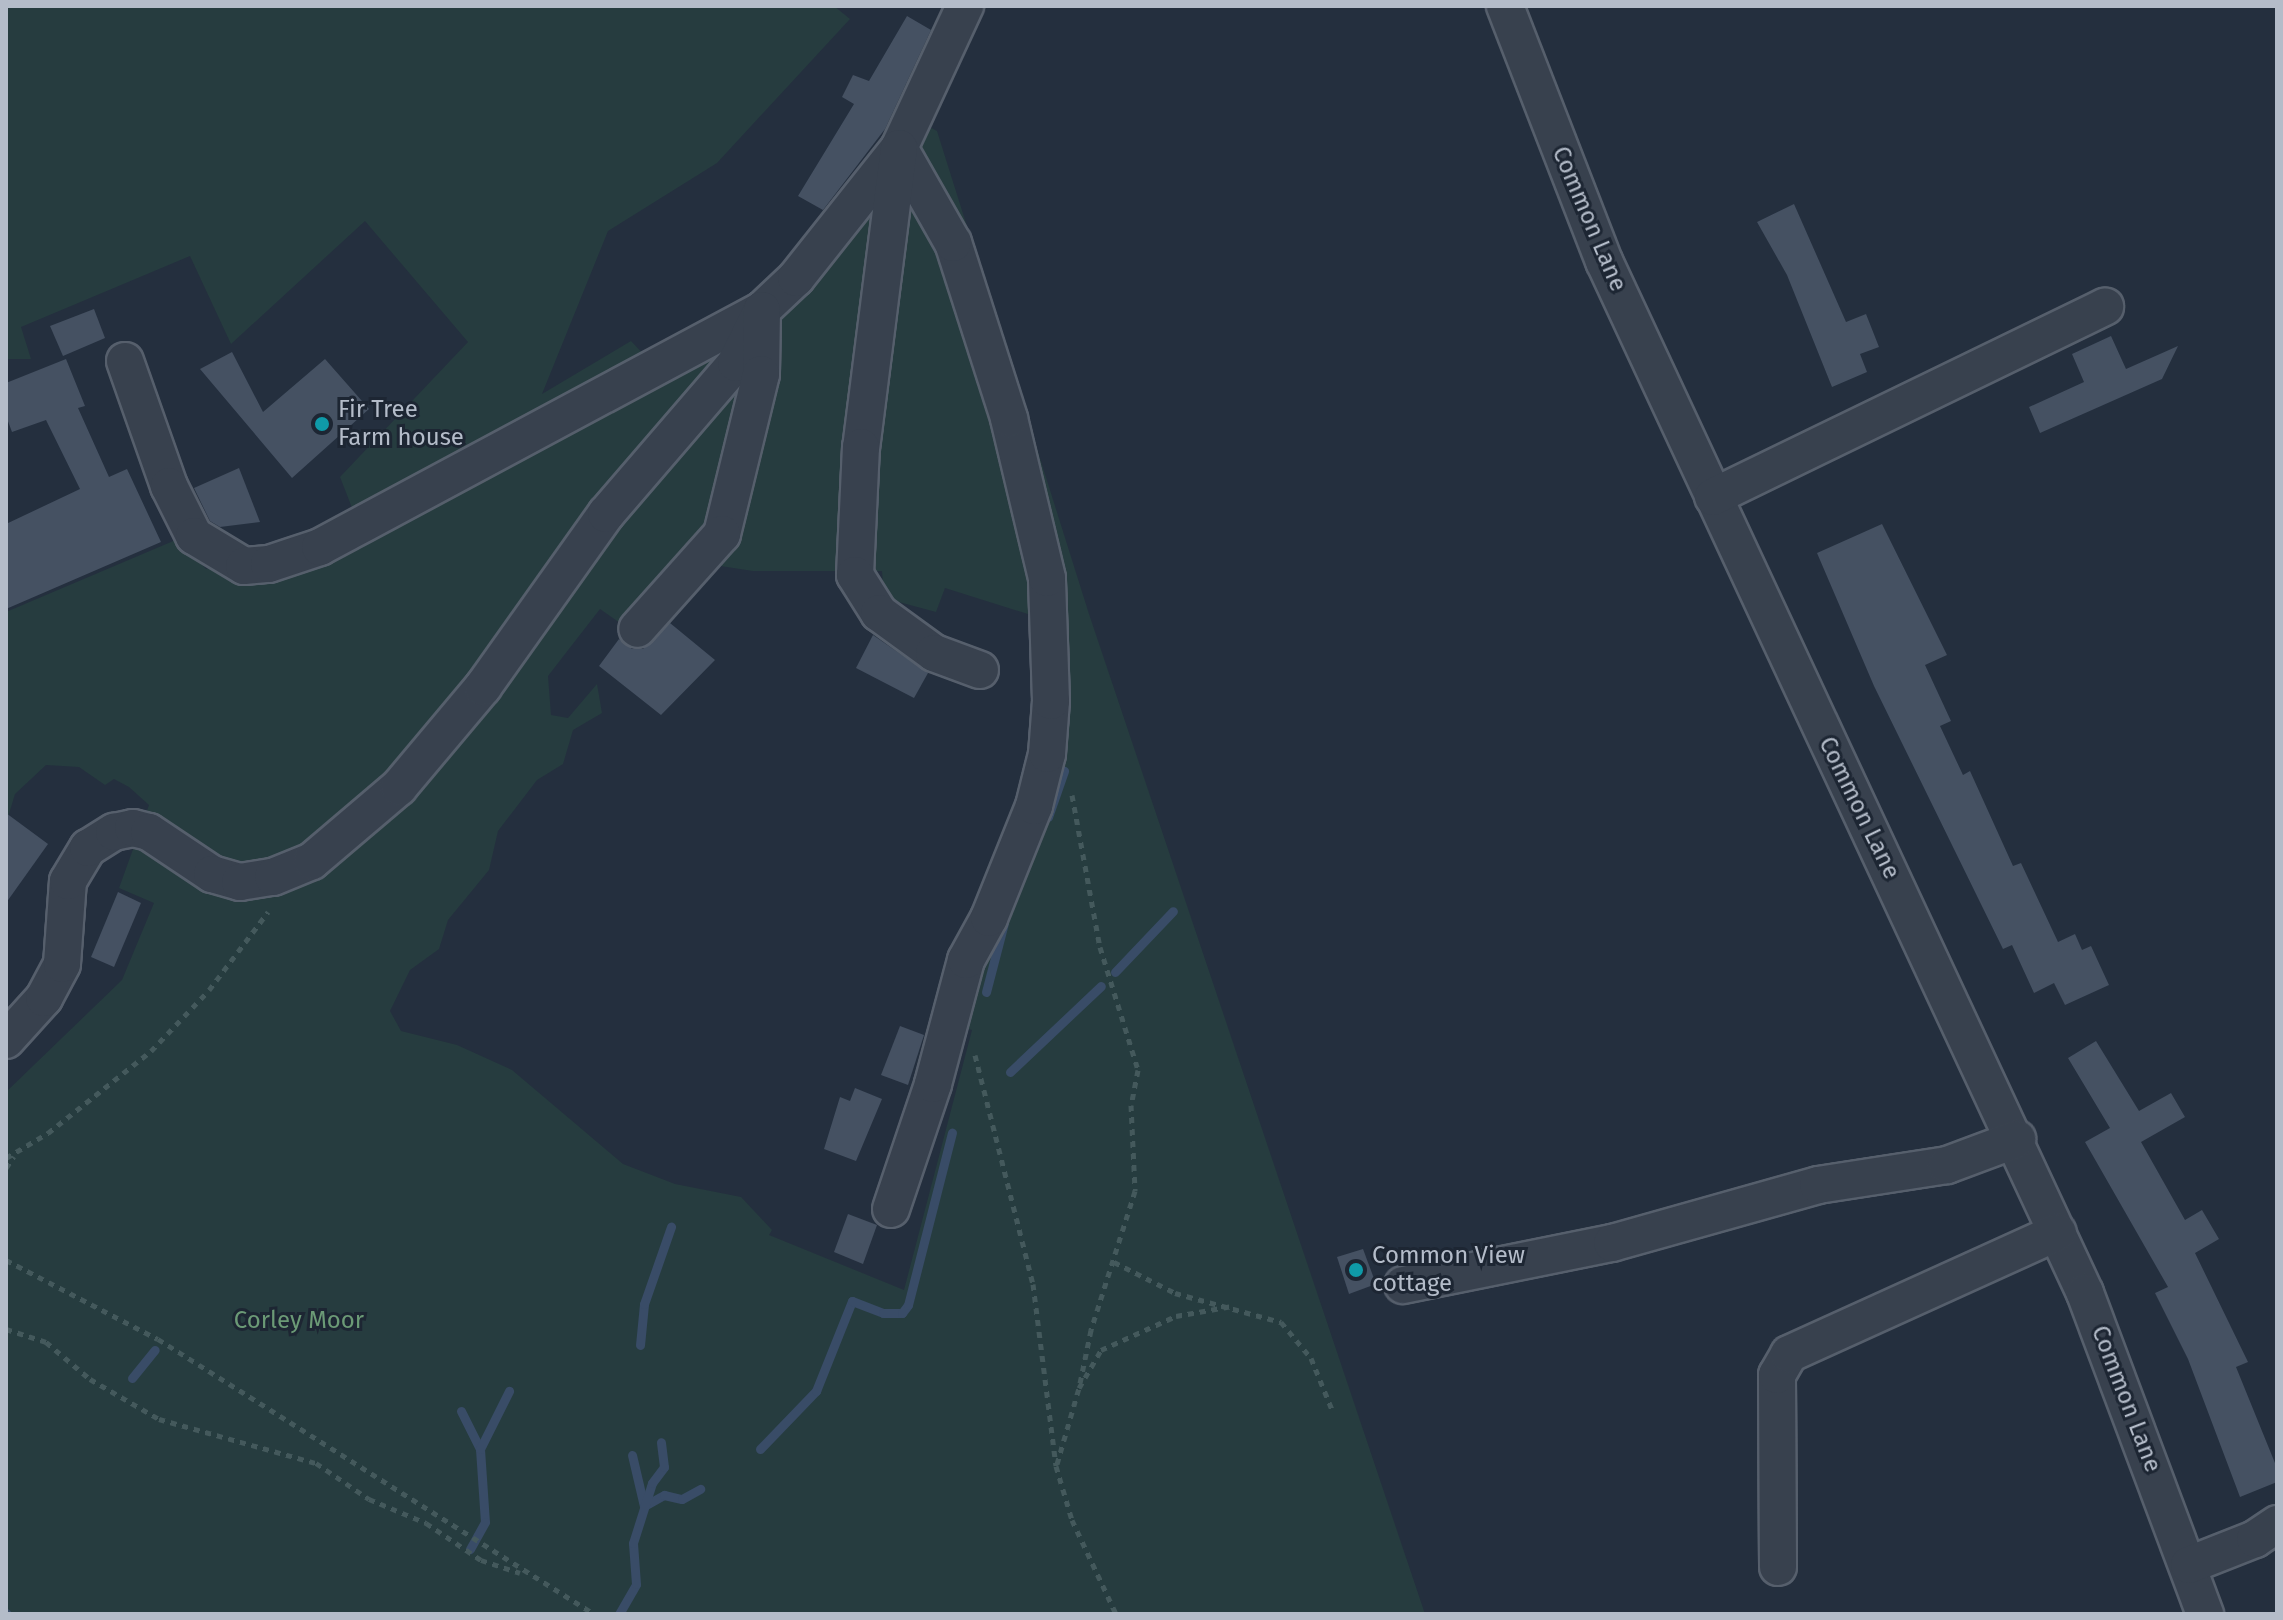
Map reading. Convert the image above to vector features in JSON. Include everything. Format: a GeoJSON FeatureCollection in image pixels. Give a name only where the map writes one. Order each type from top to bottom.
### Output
{"type":"FeatureCollection","features":[{"type":"Feature","properties":{"kind":"street"},"geometry":{"type":"LineString","coordinates":[[125,361],[152,445],[194,536],[221,556],[244,566],[320,547],[420,497],[762,310],[796,278],[899,148],[965,6]]}},
{"type":"Feature","properties":{"kind":"street","name":"Common Lane"},"geometry":{"type":"LineString","coordinates":[[1505,6],[1604,261],[2058,1232],[2189,1565],[2205,1614]]}},
{"type":"Feature","properties":{"kind":"street"},"geometry":{"type":"LineString","coordinates":[[899,148],[861,447],[855,575],[879,613],[934,653],[980,670]]}},
{"type":"Feature","properties":{"kind":"street"},"geometry":{"type":"LineString","coordinates":[[891,1209],[944,1047],[966,960],[989,918],[1034,806],[1047,754],[1051,701],[1047,578],[1009,418],[953,243],[899,148]]}},
{"type":"Feature","properties":{"kind":"street"},"geometry":{"type":"LineString","coordinates":[[1713,497],[2105,307]]}},
{"type":"Feature","properties":{"kind":"street"},"geometry":{"type":"LineString","coordinates":[[637,629],[722,534],[761,374],[762,310]]}},
{"type":"Feature","properties":{"kind":"street"},"geometry":{"type":"LineString","coordinates":[[6,1040],[44,998],[62,964],[68,881],[88,848],[114,832],[133,828],[149,832],[212,874],[240,882],[273,877],[322,854],[399,787],[483,687],[606,514],[736,363],[762,310]]}},
{"type":"Feature","properties":{"kind":"street"},"geometry":{"type":"LineString","coordinates":[[1403,1285],[1612,1243],[1818,1185],[1947,1165],[2017,1139]]}},
{"type":"Feature","properties":{"kind":"street"},"geometry":{"type":"LineString","coordinates":[[1778,1567],[1777,1375],[1789,1354],[2058,1232]]}},
{"type":"Feature","properties":{"kind":"street"},"geometry":{"type":"LineString","coordinates":[[2189,1565],[2255,1539],[2277,1524]]}},
{"type":"Feature","properties":{"kind":"path"},"geometry":{"type":"LineString","coordinates":[[1056,1466],[1135,1191],[1131,1105],[1138,1070],[1100,947],[1070,786]]}},
{"type":"Feature","properties":{"kind":"path"},"geometry":{"type":"LineString","coordinates":[[6,1158],[151,1051],[209,990],[275,905]]}},
{"type":"Feature","properties":{"kind":"path"},"geometry":{"type":"LineString","coordinates":[[967,1043],[982,1079],[1033,1284],[1056,1466],[1072,1520],[1116,1614]]}},
{"type":"Feature","properties":{"kind":"path"},"geometry":{"type":"LineString","coordinates":[[6,1168],[16,1153]]}},
{"type":"Feature","properties":{"kind":"path"},"geometry":{"type":"LineString","coordinates":[[6,1260],[145,1332],[472,1533],[536,1580],[594,1614]]}},
{"type":"Feature","properties":{"kind":"path"},"geometry":{"type":"LineString","coordinates":[[1114,1262],[1175,1293],[1237,1306],[1281,1322],[1311,1358],[1333,1412]]}},
{"type":"Feature","properties":{"kind":"path"},"geometry":{"type":"LineString","coordinates":[[1079,1388],[1101,1350],[1176,1316],[1237,1306]]}},
{"type":"Feature","properties":{"kind":"path"},"geometry":{"type":"LineString","coordinates":[[6,1329],[46,1342],[90,1379],[159,1419],[316,1463],[369,1499],[426,1523],[481,1560],[536,1580]]}},
{"type":"Feature","properties":{"kind":"green space","name":"Corley Moor"},"geometry":{"type":"Polygon","coordinates":[[[6,6],[834,6],[850,19],[717,163],[608,231],[542,394],[631,341],[650,361],[740,318],[913,118],[937,131],[1089,614],[1425,1614],[6,1614],[6,1092],[122,980],[154,903],[119,888],[149,805],[129,787],[114,779],[105,785],[79,767],[46,765],[15,794],[6,824],[6,612],[178,539],[206,569],[356,518],[340,477],[468,342],[365,221],[231,344],[190,256],[21,327],[31,359],[6,359],[6,6]],[[675,559],[620,623],[600,609],[548,676],[551,715],[568,718],[597,684],[602,713],[573,730],[563,764],[537,780],[498,831],[489,870],[448,920],[439,949],[410,970],[390,1011],[401,1031],[457,1045],[512,1070],[623,1164],[675,1184],[741,1197],[772,1230],[769,1235],[904,1290],[972,1030],[939,1019],[1007,842],[1036,725],[1034,616],[945,588],[936,612],[884,598],[882,571],[753,571],[675,559]]]}},
{"type":"Feature","properties":{"kind":"building"},"geometry":{"type":"Polygon","coordinates":[[[907,16],[931,30],[885,129],[823,210],[798,196],[854,104],[842,97],[853,75],[869,81],[907,16]]]}},
{"type":"Feature","properties":{"kind":"building"},"geometry":{"type":"Polygon","coordinates":[[[1794,204],[1846,322],[1866,314],[1879,347],[1860,354],[1867,372],[1832,387],[1787,275],[1757,222],[1794,204]]]}},
{"type":"Feature","properties":{"kind":"building"},"geometry":{"type":"Polygon","coordinates":[[[94,309],[105,338],[63,356],[50,326],[94,309]]]}},
{"type":"Feature","properties":{"kind":"building"},"geometry":{"type":"Polygon","coordinates":[[[2111,336],[2126,369],[2178,346],[2162,379],[2040,433],[2029,407],[2084,382],[2072,354],[2111,336]]]}},
{"type":"Feature","properties":{"kind":"building","name":"Fir Tree Farm house"},"geometry":{"type":"Polygon","coordinates":[[[232,352],[263,412],[325,359],[369,409],[292,478],[200,369],[232,352]]]}},
{"type":"Feature","properties":{"kind":"building"},"geometry":{"type":"Polygon","coordinates":[[[66,359],[85,406],[78,408],[109,477],[127,469],[161,542],[6,609],[6,524],[80,489],[46,420],[12,432],[6,416],[6,383],[66,359]]]}},
{"type":"Feature","properties":{"kind":"building"},"geometry":{"type":"Polygon","coordinates":[[[239,468],[260,522],[220,527],[210,521],[194,488],[239,468]]]}},
{"type":"Feature","properties":{"kind":"building"},"geometry":{"type":"Polygon","coordinates":[[[1882,524],[1947,655],[1925,665],[1951,721],[1940,726],[1963,775],[1970,771],[2013,866],[2021,863],[2058,942],[2075,934],[2082,950],[2091,946],[2109,985],[2065,1005],[2054,983],[2034,993],[2012,945],[2003,949],[1874,686],[1817,553],[1882,524]]]}},
{"type":"Feature","properties":{"kind":"building"},"geometry":{"type":"Polygon","coordinates":[[[670,623],[715,660],[661,715],[599,666],[619,639],[632,649],[643,649],[670,623]]]}},
{"type":"Feature","properties":{"kind":"building"},"geometry":{"type":"Polygon","coordinates":[[[873,635],[928,673],[914,698],[856,668],[873,635]]]}},
{"type":"Feature","properties":{"kind":"building"},"geometry":{"type":"Polygon","coordinates":[[[6,813],[48,844],[6,903],[6,813]]]}},
{"type":"Feature","properties":{"kind":"building"},"geometry":{"type":"Polygon","coordinates":[[[118,892],[141,903],[114,967],[91,957],[118,892]]]}},
{"type":"Feature","properties":{"kind":"building"},"geometry":{"type":"Polygon","coordinates":[[[900,1026],[924,1035],[908,1085],[881,1075],[900,1026]]]}},
{"type":"Feature","properties":{"kind":"building"},"geometry":{"type":"Polygon","coordinates":[[[2096,1041],[2139,1111],[2171,1093],[2185,1117],[2141,1142],[2185,1220],[2202,1210],[2219,1239],[2195,1253],[2248,1362],[2236,1367],[2277,1468],[2277,1482],[2240,1497],[2188,1359],[2155,1293],[2168,1287],[2085,1142],[2110,1128],[2068,1058],[2096,1041]]]}},
{"type":"Feature","properties":{"kind":"building"},"geometry":{"type":"Polygon","coordinates":[[[855,1088],[882,1099],[856,1161],[824,1149],[840,1097],[850,1101],[855,1088]]]}},
{"type":"Feature","properties":{"kind":"building"},"geometry":{"type":"Polygon","coordinates":[[[848,1214],[877,1225],[863,1264],[834,1252],[848,1214]]]}},
{"type":"Feature","properties":{"kind":"building","name":"Common View cottage"},"geometry":{"type":"Polygon","coordinates":[[[1363,1249],[1376,1284],[1349,1294],[1337,1257],[1363,1249]]]}},
{"type":"Feature","properties":{"kind":"waterway"},"geometry":{"type":"LineString","coordinates":[[1048,817],[1064,771]]}},
{"type":"Feature","properties":{"kind":"waterway"},"geometry":{"type":"LineString","coordinates":[[1115,972],[1173,911]]}},
{"type":"Feature","properties":{"kind":"waterway"},"geometry":{"type":"LineString","coordinates":[[986,992],[1004,923]]}},
{"type":"Feature","properties":{"kind":"waterway"},"geometry":{"type":"LineString","coordinates":[[1010,1072],[1101,986]]}},
{"type":"Feature","properties":{"kind":"waterway"},"geometry":{"type":"LineString","coordinates":[[760,1449],[816,1391],[852,1301],[883,1313],[902,1313],[908,1305],[952,1133]]}},
{"type":"Feature","properties":{"kind":"waterway"},"geometry":{"type":"LineString","coordinates":[[640,1345],[644,1304],[671,1227]]}},
{"type":"Feature","properties":{"kind":"waterway"},"geometry":{"type":"LineString","coordinates":[[132,1378],[155,1350]]}},
{"type":"Feature","properties":{"kind":"waterway"},"geometry":{"type":"LineString","coordinates":[[480,1449],[509,1391]]}},
{"type":"Feature","properties":{"kind":"waterway"},"geometry":{"type":"LineString","coordinates":[[461,1411],[480,1449],[485,1522],[470,1549]]}},
{"type":"Feature","properties":{"kind":"waterway"},"geometry":{"type":"LineString","coordinates":[[619,1614],[636,1584],[633,1543],[652,1483],[664,1467],[661,1442]]}},
{"type":"Feature","properties":{"kind":"waterway"},"geometry":{"type":"LineString","coordinates":[[632,1455],[644,1506],[664,1495],[682,1499],[700,1489]]}},
{"type":"Feature","properties":{"kind":"place","name":"Fir Tree Farm house"},"geometry":{"type":"Point","coordinates":[322,424]}},
{"type":"Feature","properties":{"kind":"place","name":"Common View cottage"},"geometry":{"type":"Point","coordinates":[1356,1270]}}]}
